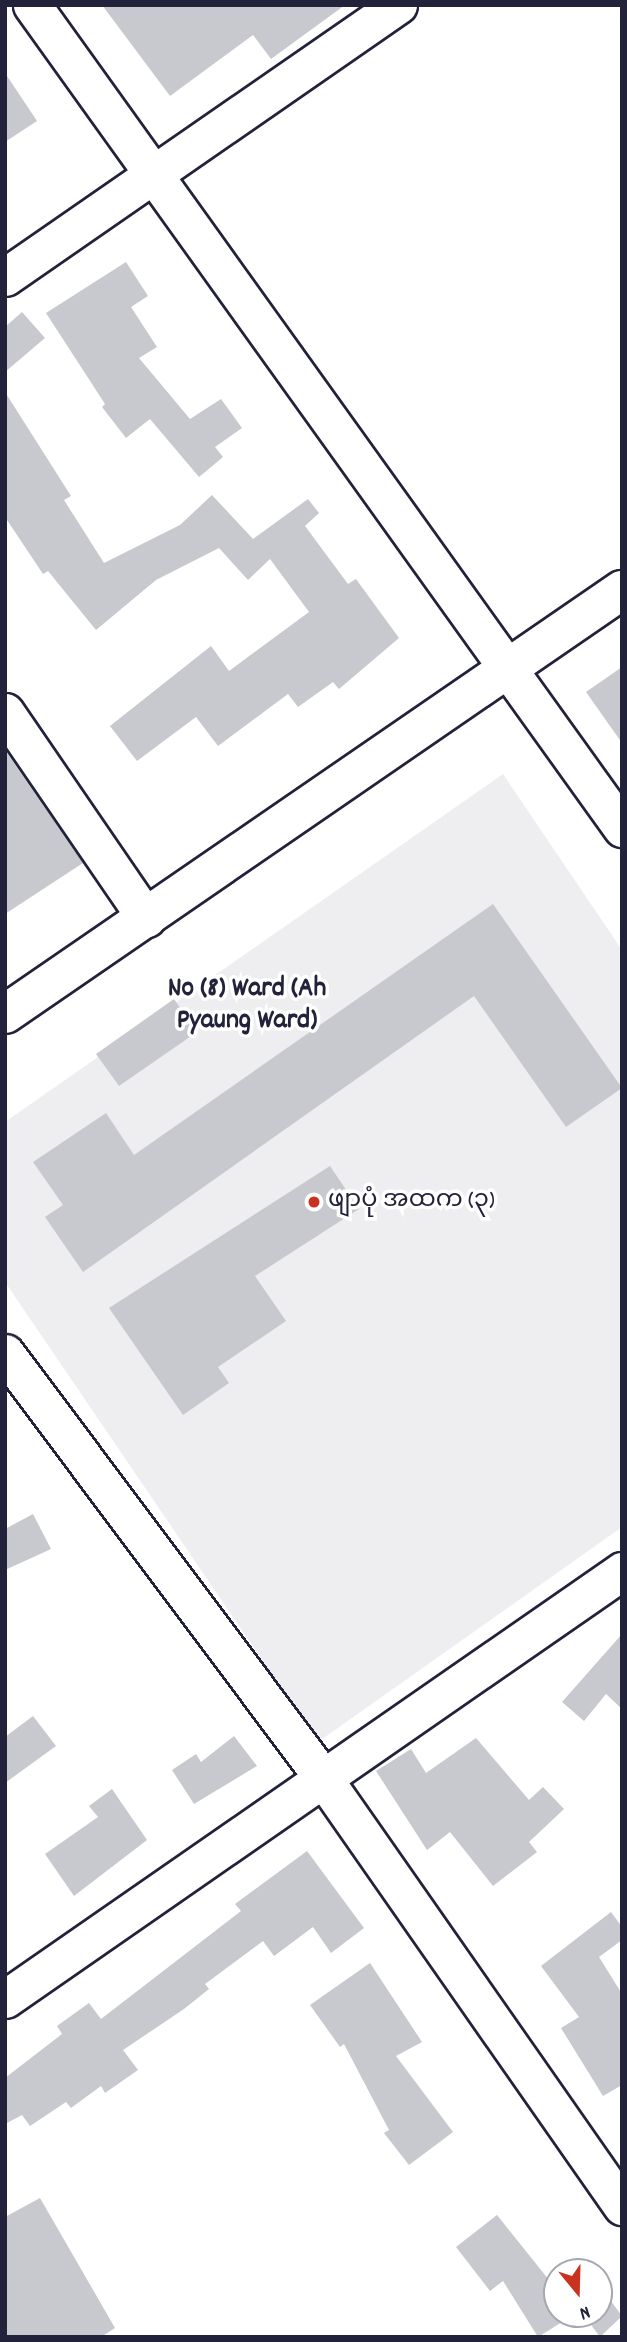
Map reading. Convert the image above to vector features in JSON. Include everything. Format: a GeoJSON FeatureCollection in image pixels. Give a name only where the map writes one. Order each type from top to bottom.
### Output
{"type":"FeatureCollection","features":[{"type":"Feature","properties":{"kind":"street"},"geometry":{"type":"LineString","coordinates":[[32,5],[151,176],[510,668],[622,828]]}},
{"type":"Feature","properties":{"kind":"street"},"geometry":{"type":"LineString","coordinates":[[5,277],[398,5]]}},
{"type":"Feature","properties":{"kind":"street"},"geometry":{"type":"LineString","coordinates":[[5,1014],[622,590]]}},
{"type":"Feature","properties":{"kind":"street"},"geometry":{"type":"LineString","coordinates":[[5,712],[146,918]]}},
{"type":"Feature","properties":{"kind":"street"},"geometry":{"type":"LineString","coordinates":[[5,1353],[321,1776],[622,2206]]}},
{"type":"Feature","properties":{"kind":"street"},"geometry":{"type":"LineString","coordinates":[[5,1999],[321,1776],[622,1571]]}},
{"type":"Feature","properties":{"kind":"shaded area","name":"ဖျာပုံ အထက (၃)"},"geometry":{"type":"Polygon","coordinates":[[[503,774],[622,950],[622,1527],[318,1742],[5,1282],[5,1122],[503,774]]]}},
{"type":"Feature","properties":{"kind":"building"},"geometry":{"type":"Polygon","coordinates":[[[102,5],[345,5],[271,59],[253,35],[170,96],[102,5]]]}},
{"type":"Feature","properties":{"kind":"building"},"geometry":{"type":"Polygon","coordinates":[[[5,73],[37,121],[5,142],[5,73]]]}},
{"type":"Feature","properties":{"kind":"building"},"geometry":{"type":"Polygon","coordinates":[[[126,262],[148,296],[131,307],[157,347],[139,358],[190,419],[221,399],[242,428],[215,447],[223,457],[199,477],[150,419],[126,438],[102,407],[105,404],[46,313],[126,262]]]}},
{"type":"Feature","properties":{"kind":"building"},"geometry":{"type":"Polygon","coordinates":[[[22,312],[45,338],[5,372],[5,327],[22,312]]]}},
{"type":"Feature","properties":{"kind":"building"},"geometry":{"type":"Polygon","coordinates":[[[5,392],[71,496],[64,500],[104,563],[180,525],[212,495],[253,539],[308,499],[319,513],[305,526],[348,584],[356,579],[399,638],[339,689],[333,682],[298,707],[288,694],[218,746],[196,717],[137,761],[110,726],[211,646],[229,671],[309,612],[270,559],[248,580],[219,548],[156,580],[96,630],[48,571],[43,574],[5,517],[5,392]]]}},
{"type":"Feature","properties":{"kind":"building"},"geometry":{"type":"Polygon","coordinates":[[[622,667],[622,743],[586,692],[622,667]]]}},
{"type":"Feature","properties":{"kind":"building"},"geometry":{"type":"Polygon","coordinates":[[[5,750],[83,863],[5,914],[5,750]]]}},
{"type":"Feature","properties":{"kind":"building"},"geometry":{"type":"Polygon","coordinates":[[[493,904],[622,1088],[566,1127],[474,996],[83,1272],[45,1217],[63,1205],[33,1162],[106,1113],[134,1155],[493,904]]]}},
{"type":"Feature","properties":{"kind":"building"},"geometry":{"type":"Polygon","coordinates":[[[174,999],[197,1032],[119,1086],[96,1054],[174,999]]]}},
{"type":"Feature","properties":{"kind":"building"},"geometry":{"type":"Polygon","coordinates":[[[330,1166],[359,1209],[255,1276],[286,1321],[218,1367],[229,1383],[183,1415],[109,1308],[330,1166]]]}},
{"type":"Feature","properties":{"kind":"building"},"geometry":{"type":"Polygon","coordinates":[[[33,1514],[51,1549],[5,1570],[5,1529],[33,1514]]]}},
{"type":"Feature","properties":{"kind":"building"},"geometry":{"type":"Polygon","coordinates":[[[622,1634],[622,1709],[606,1694],[584,1721],[562,1702],[622,1634]]]}},
{"type":"Feature","properties":{"kind":"building"},"geometry":{"type":"Polygon","coordinates":[[[33,1716],[56,1746],[5,1783],[5,1737],[33,1716]]]}},
{"type":"Feature","properties":{"kind":"building"},"geometry":{"type":"Polygon","coordinates":[[[234,1736],[257,1766],[194,1804],[172,1770],[196,1754],[201,1762],[234,1736]]]}},
{"type":"Feature","properties":{"kind":"building"},"geometry":{"type":"Polygon","coordinates":[[[476,1738],[529,1800],[543,1787],[564,1809],[529,1842],[537,1852],[493,1886],[450,1832],[427,1850],[376,1771],[411,1749],[426,1773],[476,1738]]]}},
{"type":"Feature","properties":{"kind":"building"},"geometry":{"type":"Polygon","coordinates":[[[112,1789],[147,1840],[74,1896],[45,1854],[98,1817],[89,1806],[112,1789]]]}},
{"type":"Feature","properties":{"kind":"building"},"geometry":{"type":"Polygon","coordinates":[[[307,1851],[364,1928],[331,1953],[313,1927],[274,1956],[263,1941],[205,1984],[209,1989],[184,2009],[123,2050],[138,2070],[105,2093],[101,2086],[71,2108],[66,2102],[30,2126],[22,2115],[5,2124],[5,2078],[62,2034],[57,2026],[89,2003],[101,2019],[241,1911],[235,1904],[307,1851]]]}},
{"type":"Feature","properties":{"kind":"building"},"geometry":{"type":"Polygon","coordinates":[[[611,1912],[622,1927],[622,1940],[599,1957],[622,1994],[622,2085],[603,2096],[561,2028],[579,2017],[541,1966],[611,1912]]]}},
{"type":"Feature","properties":{"kind":"building"},"geometry":{"type":"Polygon","coordinates":[[[370,1963],[422,2042],[396,2056],[453,2132],[409,2165],[384,2133],[389,2130],[344,2044],[340,2047],[310,2005],[370,1963]]]}},
{"type":"Feature","properties":{"kind":"building"},"geometry":{"type":"Polygon","coordinates":[[[40,2198],[115,2328],[101,2337],[5,2337],[5,2217],[40,2198]]]}},
{"type":"Feature","properties":{"kind":"building"},"geometry":{"type":"Polygon","coordinates":[[[497,2215],[543,2272],[543,2328],[552,2328],[538,2337],[503,2281],[490,2291],[456,2247],[497,2215]]]}},
{"type":"Feature","properties":{"kind":"building"},"geometry":{"type":"Polygon","coordinates":[[[613,2304],[622,2316],[613,2325],[613,2304]]]}},
{"type":"Feature","properties":{"kind":"building"},"geometry":{"type":"Polygon","coordinates":[[[593,2328],[609,2328],[600,2337],[593,2328]]]}},
{"type":"Feature","properties":{"kind":"place","name":"ဖျာပုံ အထက (၃)"},"geometry":{"type":"Point","coordinates":[314,1202]}},
{"type":"Feature","properties":{"kind":"district","name":"No (8) Ward (Ah Pyaung Ward)"},"geometry":{"type":"Point","coordinates":[247,1006]}}]}
